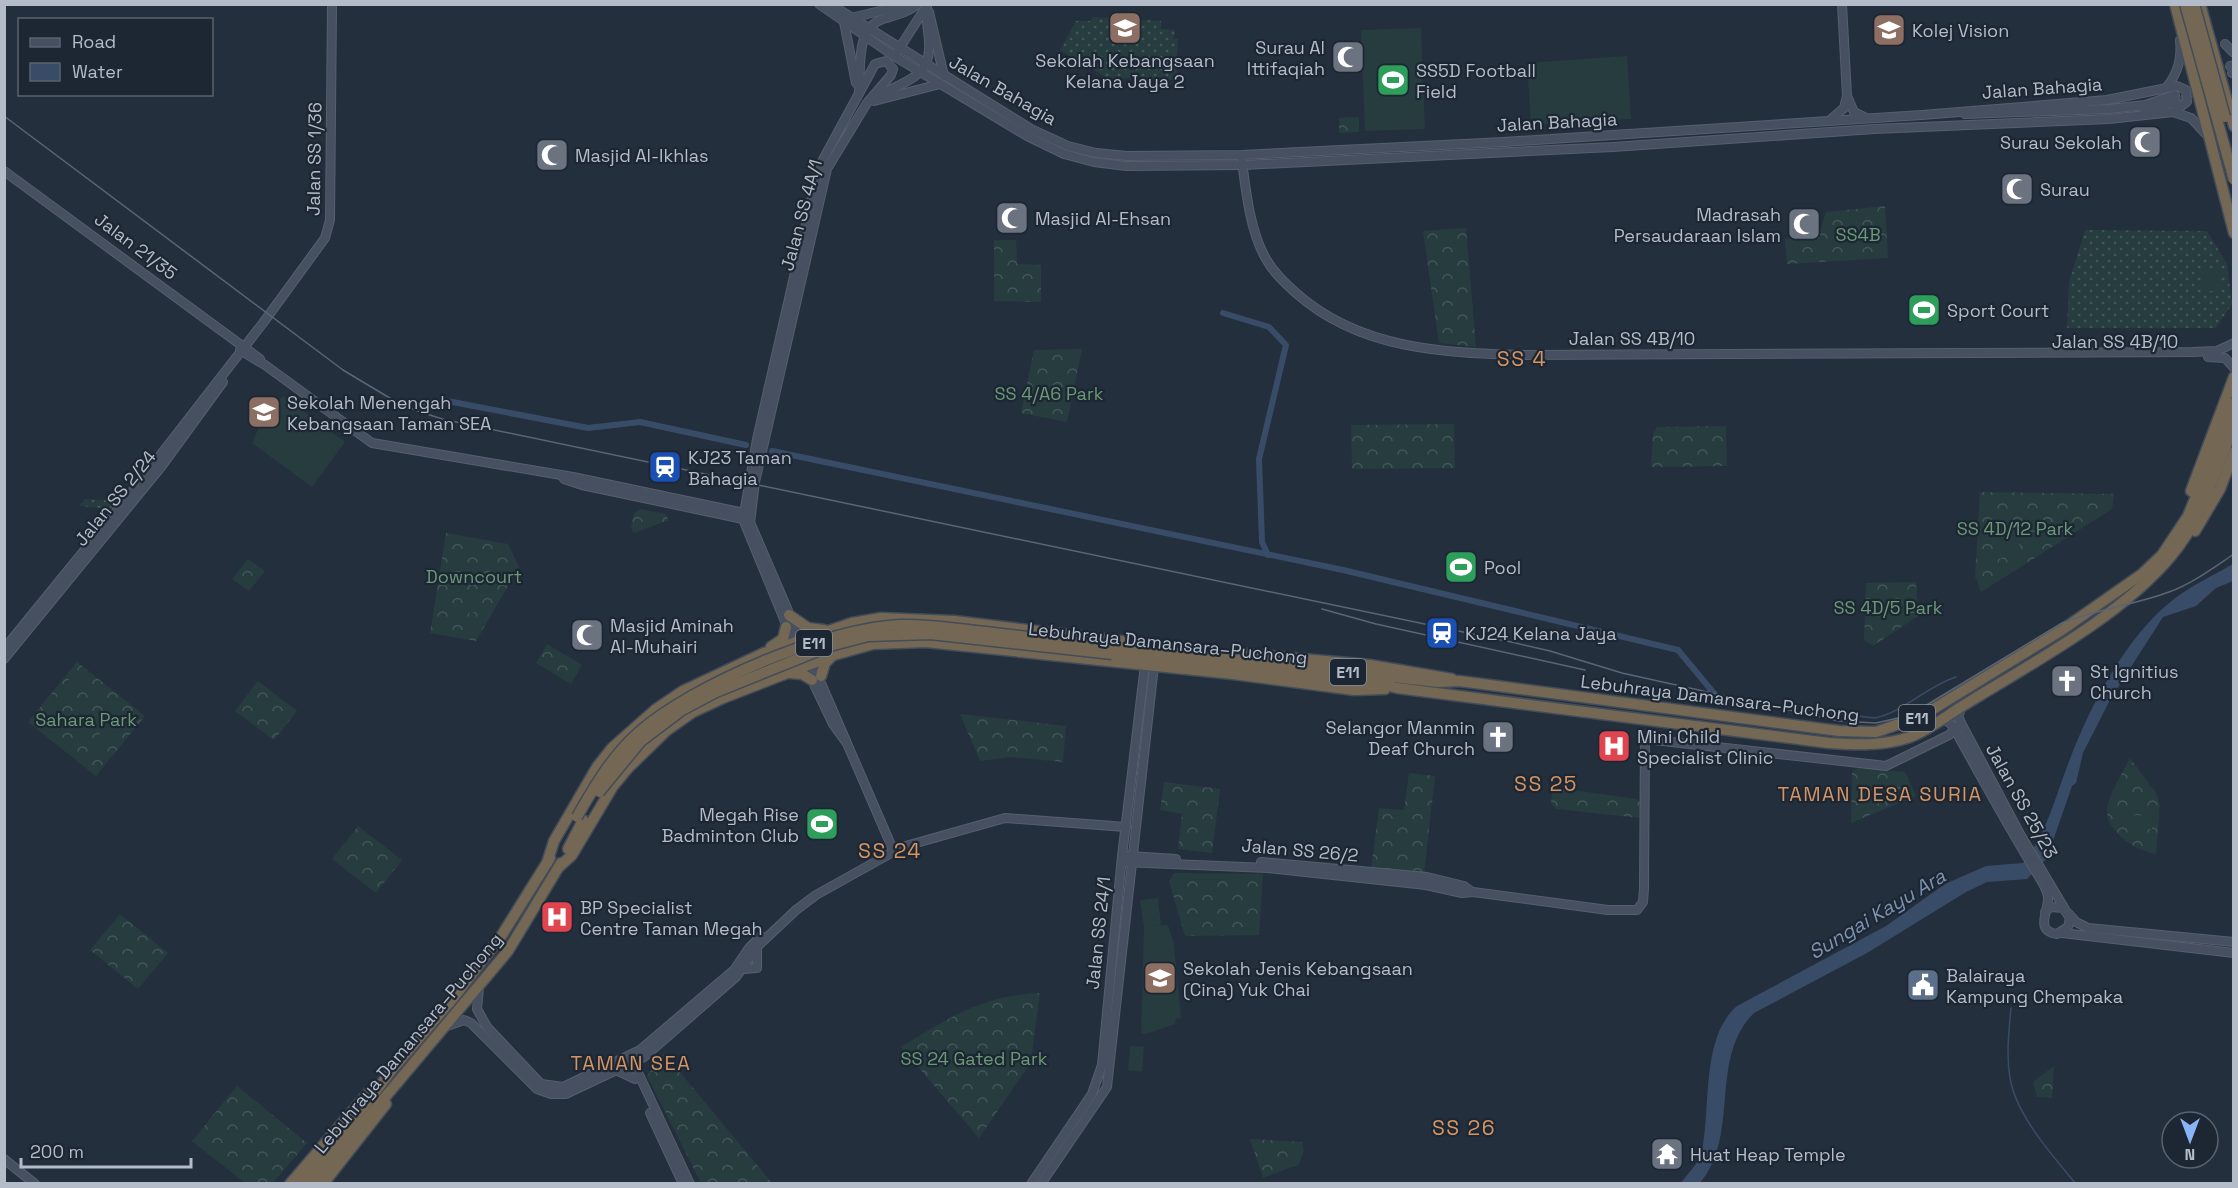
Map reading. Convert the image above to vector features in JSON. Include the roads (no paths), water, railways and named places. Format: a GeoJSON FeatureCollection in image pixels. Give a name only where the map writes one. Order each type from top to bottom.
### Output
{"type":"FeatureCollection","features":[{"type":"Feature","properties":{"kind":"highway"},"geometry":{"type":"LineString","coordinates":[[2185,4],[2234,180]]}},
{"type":"Feature","properties":{"kind":"highway"},"geometry":{"type":"LineString","coordinates":[[2194,4],[2234,152],[2215,158]]}},
{"type":"Feature","properties":{"kind":"highway"},"geometry":{"type":"LineString","coordinates":[[2200,4],[2233,124],[2223,134],[2212,132],[2206,124]]}},
{"type":"Feature","properties":{"kind":"highway"},"geometry":{"type":"LineString","coordinates":[[2177,10],[2234,233]]}},
{"type":"Feature","properties":{"kind":"highway"},"geometry":{"type":"LineString","coordinates":[[2229,213],[2228,201],[2234,194]]}},
{"type":"Feature","properties":{"kind":"highway"},"geometry":{"type":"LineString","coordinates":[[2168,546],[2169,536],[2182,514],[2232,381]]}},
{"type":"Feature","properties":{"kind":"highway","name":"Lebuhraya Damansara–Puchong"},"geometry":{"type":"LineString","coordinates":[[1113,650],[1829,743],[1858,745],[1889,742],[1911,736],[1938,721],[2024,668],[2109,612],[2140,588],[2171,556],[2195,521],[2234,403]]}},
{"type":"Feature","properties":{"kind":"highway","name":"Lebuhraya Damansara–Puchong"},"geometry":{"type":"LineString","coordinates":[[312,1184],[390,1071],[455,996],[495,944],[547,863],[620,763],[660,725],[716,693],[830,646],[868,636],[930,634],[1236,659],[1438,682],[1460,681],[1839,731],[1876,732],[1922,716],[2062,630],[2136,579],[2168,546],[2188,516],[2234,425]]}},
{"type":"Feature","properties":{"kind":"highway"},"geometry":{"type":"LineString","coordinates":[[2024,668],[2098,625],[2153,582],[2178,556],[2205,517],[2220,489],[2234,452]]}},
{"type":"Feature","properties":{"kind":"highway"},"geometry":{"type":"LineString","coordinates":[[789,615],[808,628],[827,630]]}},
{"type":"Feature","properties":{"kind":"highway"},"geometry":{"type":"LineString","coordinates":[[547,863],[554,841],[597,767],[612,748],[655,710],[683,691],[764,653],[827,630],[881,618],[912,618],[1348,663],[1438,674],[1460,681]]}},
{"type":"Feature","properties":{"kind":"highway"},"geometry":{"type":"LineString","coordinates":[[764,653],[783,639],[786,627]]}},
{"type":"Feature","properties":{"kind":"highway"},"geometry":{"type":"LineString","coordinates":[[827,630],[826,645],[834,655]]}},
{"type":"Feature","properties":{"kind":"highway"},"geometry":{"type":"LineString","coordinates":[[559,867],[572,855],[621,777],[666,731],[693,712],[785,673],[873,644],[926,642],[1335,686],[1354,690],[1397,688]]}},
{"type":"Feature","properties":{"kind":"highway"},"geometry":{"type":"LineString","coordinates":[[764,653],[774,652],[782,657],[786,664],[785,673]]}},
{"type":"Feature","properties":{"kind":"highway"},"geometry":{"type":"LineString","coordinates":[[785,673],[817,678],[825,663],[834,655]]}},
{"type":"Feature","properties":{"kind":"highway","name":"Lebuhraya Damansara–Puchong"},"geometry":{"type":"LineString","coordinates":[[301,1184],[401,1081],[508,951],[559,867],[580,818]]}},
{"type":"Feature","properties":{"kind":"highway"},"geometry":{"type":"LineString","coordinates":[[290,1184],[355,1106],[390,1071]]}},
{"type":"Feature","properties":{"kind":"highway"},"geometry":{"type":"LineString","coordinates":[[323,1184],[401,1081]]}},
{"type":"Feature","properties":{"kind":"main road","name":"Jalan SS 1/36"},"geometry":{"type":"LineString","coordinates":[[244,349],[329,229],[332,4]]}},
{"type":"Feature","properties":{"kind":"main road"},"geometry":{"type":"LineString","coordinates":[[819,4],[867,33]]}},
{"type":"Feature","properties":{"kind":"main road"},"geometry":{"type":"LineString","coordinates":[[830,4],[847,20],[859,95]]}},
{"type":"Feature","properties":{"kind":"main road"},"geometry":{"type":"LineString","coordinates":[[847,20],[909,4]]}},
{"type":"Feature","properties":{"kind":"main road"},"geometry":{"type":"LineString","coordinates":[[1830,121],[1844,108],[1847,96],[1842,4]]}},
{"type":"Feature","properties":{"kind":"main road"},"geometry":{"type":"LineString","coordinates":[[859,95],[862,46],[867,33],[877,21],[924,5]]}},
{"type":"Feature","properties":{"kind":"main road"},"geometry":{"type":"LineString","coordinates":[[894,56],[924,5]]}},
{"type":"Feature","properties":{"kind":"main road"},"geometry":{"type":"LineString","coordinates":[[867,103],[882,93],[904,85],[926,63],[930,52],[924,5]]}},
{"type":"Feature","properties":{"kind":"main road"},"geometry":{"type":"LineString","coordinates":[[867,103],[942,80],[924,5]]}},
{"type":"Feature","properties":{"kind":"main road"},"geometry":{"type":"LineString","coordinates":[[2167,87],[2175,75],[2182,53],[2177,10]]}},
{"type":"Feature","properties":{"kind":"main road","name":"Jalan Bahagia"},"geometry":{"type":"LineString","coordinates":[[867,33],[926,63],[942,80],[1027,136],[1074,157],[1126,166],[1242,165],[1565,149],[1947,125],[2109,119],[2173,112]]}},
{"type":"Feature","properties":{"kind":"main road","name":"Jalan Bahagia"},"geometry":{"type":"LineString","coordinates":[[867,33],[894,56],[1031,129],[1068,146],[1096,153],[1127,156],[1242,155],[1565,138],[1956,113],[1976,109],[2107,100],[2144,94],[2167,87]]}},
{"type":"Feature","properties":{"kind":"main road"},"geometry":{"type":"LineString","coordinates":[[2225,44],[2234,53]]}},
{"type":"Feature","properties":{"kind":"main road","name":"Jalan SS 4A/1"},"geometry":{"type":"LineString","coordinates":[[880,61],[890,63],[891,75],[867,103],[827,169],[751,505],[746,518],[757,439],[819,167],[875,64],[880,61]]}},
{"type":"Feature","properties":{"kind":"main road"},"geometry":{"type":"LineString","coordinates":[[2167,87],[2180,86],[2187,94],[2186,104],[2173,112]]}},
{"type":"Feature","properties":{"kind":"main road"},"geometry":{"type":"LineString","coordinates":[[1847,96],[1854,112],[1870,118]]}},
{"type":"Feature","properties":{"kind":"main road"},"geometry":{"type":"LineString","coordinates":[[1947,125],[1965,121],[2119,114],[2175,99],[2109,109],[1976,115],[1956,113]]}},
{"type":"Feature","properties":{"kind":"main road"},"geometry":{"type":"LineString","coordinates":[[2173,112],[2191,118],[2202,127],[2211,142]]}},
{"type":"Feature","properties":{"kind":"main road"},"geometry":{"type":"LineString","coordinates":[[1795,123],[1782,128],[1783,133],[1796,135]]}},
{"type":"Feature","properties":{"kind":"main road"},"geometry":{"type":"LineString","coordinates":[[1766,125],[1776,126],[1778,130],[1776,134],[1768,136]]}},
{"type":"Feature","properties":{"kind":"main road"},"geometry":{"type":"LineString","coordinates":[[1565,138],[1565,149]]}},
{"type":"Feature","properties":{"kind":"main road","name":"Jalan SS 4B/10"},"geometry":{"type":"LineString","coordinates":[[1242,155],[1242,165],[1260,247],[1279,278],[1311,306],[1342,325],[1375,339],[1467,354],[1884,355],[2192,352],[2217,351],[2234,343]]}},
{"type":"Feature","properties":{"kind":"main road","name":"Jalan 21/35"},"geometry":{"type":"LineString","coordinates":[[6,172],[372,443],[561,477],[582,485],[746,518]]}},
{"type":"Feature","properties":{"kind":"main road","name":"Jalan SS 1/36"},"geometry":{"type":"LineString","coordinates":[[244,349],[256,337],[260,328]]}},
{"type":"Feature","properties":{"kind":"main road"},"geometry":{"type":"LineString","coordinates":[[237,362],[255,357],[256,337]]}},
{"type":"Feature","properties":{"kind":"main road","name":"Jalan SS 2/24"},"geometry":{"type":"LineString","coordinates":[[4,659],[161,467],[244,349]]}},
{"type":"Feature","properties":{"kind":"main road","name":"Jalan SS 2/24"},"geometry":{"type":"LineString","coordinates":[[4,649],[148,472],[244,349]]}},
{"type":"Feature","properties":{"kind":"main road","name":"Jalan SS 4B/10"},"geometry":{"type":"LineString","coordinates":[[1884,355],[1891,357],[2217,356],[2231,361],[2234,369],[2232,381]]}},
{"type":"Feature","properties":{"kind":"main road"},"geometry":{"type":"LineString","coordinates":[[148,472],[161,467]]}},
{"type":"Feature","properties":{"kind":"main road"},"geometry":{"type":"LineString","coordinates":[[746,518],[789,615],[797,642]]}},
{"type":"Feature","properties":{"kind":"main road"},"geometry":{"type":"LineString","coordinates":[[746,518],[786,627],[817,678],[894,852]]}},
{"type":"Feature","properties":{"kind":"main road","name":"Jalan SS 24/1"},"geometry":{"type":"LineString","coordinates":[[1031,1184],[1098,1081],[1102,1065],[1122,859],[1149,666]]}},
{"type":"Feature","properties":{"kind":"main road","name":"Jalan SS 24/1"},"geometry":{"type":"LineString","coordinates":[[1041,1184],[1107,1087],[1133,860],[1149,666]]}},
{"type":"Feature","properties":{"kind":"main road"},"geometry":{"type":"LineString","coordinates":[[1938,721],[1948,721],[1957,726],[1958,716],[1964,705]]}},
{"type":"Feature","properties":{"kind":"main road","name":"Jalan SS 26/2"},"geometry":{"type":"LineString","coordinates":[[1122,859],[1268,868],[1608,910],[1637,910],[1643,902],[1644,888],[1645,739],[1886,766],[1949,735],[1957,726]]}},
{"type":"Feature","properties":{"kind":"main road","name":"Jalan SS 25/23"},"geometry":{"type":"LineString","coordinates":[[1957,726],[2006,821],[2068,912]]}},
{"type":"Feature","properties":{"kind":"main road","name":"Jalan SS 25/23"},"geometry":{"type":"LineString","coordinates":[[1957,726],[2015,825],[2018,838]]}},
{"type":"Feature","properties":{"kind":"main road"},"geometry":{"type":"LineString","coordinates":[[479,988],[477,1009],[483,1022],[540,1084],[563,1087],[644,1057],[744,969],[758,946],[789,916],[816,895],[894,852],[1005,818],[1126,827]]}},
{"type":"Feature","properties":{"kind":"main road"},"geometry":{"type":"LineString","coordinates":[[2006,821],[2015,825]]}},
{"type":"Feature","properties":{"kind":"main road","name":"Jalan SS 25/23"},"geometry":{"type":"LineString","coordinates":[[2045,881],[2048,899],[2045,912]]}},
{"type":"Feature","properties":{"kind":"main road"},"geometry":{"type":"LineString","coordinates":[[2234,942],[2088,928],[2076,922],[2068,912],[2056,907],[2045,912],[2043,923],[2047,930],[2053,933],[2234,953]]}},
{"type":"Feature","properties":{"kind":"main road"},"geometry":{"type":"LineString","coordinates":[[2061,933],[2070,923],[2068,912]]}},
{"type":"Feature","properties":{"kind":"main road"},"geometry":{"type":"LineString","coordinates":[[447,1026],[464,1020],[471,1023],[537,1089],[551,1094],[566,1094],[618,1071],[734,970],[754,942],[782,918],[789,916]]}},
{"type":"Feature","properties":{"kind":"main road"},"geometry":{"type":"LineString","coordinates":[[744,969],[758,968],[758,946]]}},
{"type":"Feature","properties":{"kind":"main road"},"geometry":{"type":"LineString","coordinates":[[637,1078],[644,1057]]}},
{"type":"Feature","properties":{"kind":"main road"},"geometry":{"type":"LineString","coordinates":[[630,1061],[682,1184]]}},
{"type":"Feature","properties":{"kind":"main road"},"geometry":{"type":"LineString","coordinates":[[618,1071],[637,1078],[690,1184]]}},
{"type":"Feature","properties":{"kind":"main road"},"geometry":{"type":"LineString","coordinates":[[4,1159],[35,1184]]}},
{"type":"Feature","properties":{"kind":"main road"},"geometry":{"type":"LineString","coordinates":[[4,1166],[26,1184]]}},
{"type":"Feature","properties":{"kind":"water"},"geometry":{"type":"Polygon","coordinates":[[[2233,564],[2233,581],[2216,588],[2196,606],[2163,617],[2111,698],[2083,753],[2076,783],[2072,786],[2047,858],[2027,879],[1987,882],[1966,892],[1867,953],[1754,1013],[1740,1031],[1732,1052],[1719,1143],[1712,1164],[1700,1183],[1680,1184],[1696,1164],[1702,1150],[1712,1053],[1726,1019],[1737,1006],[1886,926],[1945,884],[1986,866],[2023,863],[2045,827],[2088,716],[2126,651],[2141,631],[2174,599],[2233,564]]]}},
{"type":"Feature","properties":{"kind":"waterway"},"geometry":{"type":"LineString","coordinates":[[1223,313],[1269,327],[1286,345],[1259,459],[1262,542],[1268,555]]}},
{"type":"Feature","properties":{"kind":"waterway"},"geometry":{"type":"LineString","coordinates":[[442,400],[588,428],[640,422],[746,445]]}},
{"type":"Feature","properties":{"kind":"waterway"},"geometry":{"type":"LineString","coordinates":[[422,409],[429,401]]}},
{"type":"Feature","properties":{"kind":"waterway"},"geometry":{"type":"LineString","coordinates":[[772,451],[1343,570],[1678,650],[1717,697]]}},
{"type":"Feature","properties":{"kind":"waterway"},"geometry":{"type":"LineString","coordinates":[[1807,710],[1875,718],[1896,710],[1935,686],[1956,677]]}},
{"type":"Feature","properties":{"kind":"waterway"},"geometry":{"type":"LineString","coordinates":[[2011,1008],[2008,1061],[2010,1078],[2019,1106],[2036,1134],[2076,1184]]}},
{"type":"Feature","properties":{"kind":"tunnel"},"geometry":{"type":"LineString","coordinates":[[2176,102],[2232,73]]}},
{"type":"Feature","properties":{"kind":"tram line"},"geometry":{"type":"LineString","coordinates":[[4,116],[343,370],[403,406],[442,419],[1511,642],[1550,651],[1622,673],[1839,721],[1876,723],[1898,718],[1920,709],[2062,623],[2169,592],[2195,580],[2234,554]]}},
{"type":"Feature","properties":{"kind":"tram line"},"geometry":{"type":"LineString","coordinates":[[1322,609],[1376,624],[1585,670]]}},
{"type":"Feature","properties":{"kind":"place","name":"Sekolah Kebangsaan Kelana Jaya 2"},"geometry":{"type":"Point","coordinates":[1125,28]}},
{"type":"Feature","properties":{"kind":"place","name":"Kolej Vision"},"geometry":{"type":"Point","coordinates":[1889,30]}},
{"type":"Feature","properties":{"kind":"place","name":"Surau Al Ittifaqiah"},"geometry":{"type":"Point","coordinates":[1348,57]}},
{"type":"Feature","properties":{"kind":"place","name":"SS5D Football Field"},"geometry":{"type":"Point","coordinates":[1393,80]}},
{"type":"Feature","properties":{"kind":"place","name":"Surau Sekolah"},"geometry":{"type":"Point","coordinates":[2145,142]}},
{"type":"Feature","properties":{"kind":"place","name":"Masjid Al-Ikhlas"},"geometry":{"type":"Point","coordinates":[552,155]}},
{"type":"Feature","properties":{"kind":"place","name":"Surau"},"geometry":{"type":"Point","coordinates":[2017,189]}},
{"type":"Feature","properties":{"kind":"place","name":"Masjid Al-Ehsan"},"geometry":{"type":"Point","coordinates":[1012,218]}},
{"type":"Feature","properties":{"kind":"place","name":"Madrasah Persaudaraan Islam"},"geometry":{"type":"Point","coordinates":[1804,224]}},
{"type":"Feature","properties":{"kind":"place","name":"Sport Court"},"geometry":{"type":"Point","coordinates":[1924,310]}},
{"type":"Feature","properties":{"kind":"place","name":"Sekolah Menengah Kebangsaan Taman SEA"},"geometry":{"type":"Point","coordinates":[264,412]}},
{"type":"Feature","properties":{"kind":"place","name":"KJ23 Taman Bahagia"},"geometry":{"type":"Point","coordinates":[665,467]}},
{"type":"Feature","properties":{"kind":"place","name":"Pool"},"geometry":{"type":"Point","coordinates":[1461,567]}},
{"type":"Feature","properties":{"kind":"place","name":"KJ24 Kelana Jaya"},"geometry":{"type":"Point","coordinates":[1442,633]}},
{"type":"Feature","properties":{"kind":"place","name":"Masjid Aminah Al-Muhairi"},"geometry":{"type":"Point","coordinates":[587,635]}},
{"type":"Feature","properties":{"kind":"place","name":"St Ignitius Church"},"geometry":{"type":"Point","coordinates":[2067,681]}},
{"type":"Feature","properties":{"kind":"place","name":"Selangor Manmin Deaf Church"},"geometry":{"type":"Point","coordinates":[1498,737]}},
{"type":"Feature","properties":{"kind":"place","name":"Mini Child Specialist Clinic"},"geometry":{"type":"Point","coordinates":[1614,746]}},
{"type":"Feature","properties":{"kind":"place","name":"Megah Rise Badminton Club"},"geometry":{"type":"Point","coordinates":[822,824]}},
{"type":"Feature","properties":{"kind":"place","name":"BP Specialist Centre Taman Megah"},"geometry":{"type":"Point","coordinates":[557,917]}},
{"type":"Feature","properties":{"kind":"place","name":"Sekolah Jenis Kebangsaan (Cina) Yuk Chai"},"geometry":{"type":"Point","coordinates":[1160,978]}},
{"type":"Feature","properties":{"kind":"place","name":"Balairaya Kampung Chempaka"},"geometry":{"type":"Point","coordinates":[1923,985]}},
{"type":"Feature","properties":{"kind":"place","name":"Huat Heap Temple"},"geometry":{"type":"Point","coordinates":[1667,1154]}},
{"type":"Feature","properties":{"kind":"district","name":"SS 4"},"geometry":{"type":"Point","coordinates":[1522,358]}},
{"type":"Feature","properties":{"kind":"district","name":"SS 25"},"geometry":{"type":"Point","coordinates":[1546,783]}},
{"type":"Feature","properties":{"kind":"district","name":"TAMAN DESA SURIA"},"geometry":{"type":"Point","coordinates":[1880,794]}},
{"type":"Feature","properties":{"kind":"district","name":"SS 24"},"geometry":{"type":"Point","coordinates":[890,850]}},
{"type":"Feature","properties":{"kind":"district","name":"TAMAN SEA"},"geometry":{"type":"Point","coordinates":[631,1063]}},
{"type":"Feature","properties":{"kind":"district","name":"SS 26"},"geometry":{"type":"Point","coordinates":[1464,1127]}},
{"type":"Feature","properties":{"kind":"park label","name":"SS4B"},"geometry":{"type":"Point","coordinates":[1858,234]}},
{"type":"Feature","properties":{"kind":"park label","name":"SS 4/A6 Park"},"geometry":{"type":"Point","coordinates":[1049,393]}},
{"type":"Feature","properties":{"kind":"park label","name":"SS 4D/12 Park"},"geometry":{"type":"Point","coordinates":[2015,528]}},
{"type":"Feature","properties":{"kind":"park label","name":"Downcourt"},"geometry":{"type":"Point","coordinates":[474,576]}},
{"type":"Feature","properties":{"kind":"park label","name":"SS 4D/5 Park"},"geometry":{"type":"Point","coordinates":[1888,607]}},
{"type":"Feature","properties":{"kind":"park label","name":"Sahara Park"},"geometry":{"type":"Point","coordinates":[86,719]}},
{"type":"Feature","properties":{"kind":"park label","name":"SS 24 Gated Park"},"geometry":{"type":"Point","coordinates":[974,1058]}},
{"type":"Feature","properties":{"kind":"water label","name":"Sungai Kayu Ara"},"geometry":{"type":"Point","coordinates":[1877,914]}}]}
